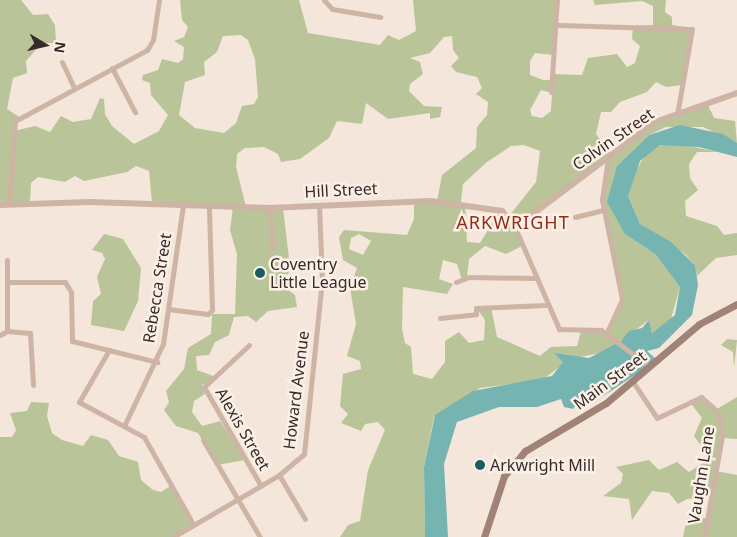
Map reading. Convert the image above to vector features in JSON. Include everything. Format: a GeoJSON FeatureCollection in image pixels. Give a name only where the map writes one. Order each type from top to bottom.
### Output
{"type":"FeatureCollection","features":[{"type":"Feature","properties":{"kind":"main road","name":"Main Street"},"geometry":{"type":"LineString","coordinates":[[484,537],[494,496],[515,461],[633,382],[713,314],[737,304]]}},
{"type":"Feature","properties":{"kind":"street"},"geometry":{"type":"LineString","coordinates":[[9,203],[15,121],[150,46],[159,0]]}},
{"type":"Feature","properties":{"kind":"street"},"geometry":{"type":"LineString","coordinates":[[324,0],[332,9],[380,17]]}},
{"type":"Feature","properties":{"kind":"street"},"geometry":{"type":"LineString","coordinates":[[552,92],[558,24],[557,0]]}},
{"type":"Feature","properties":{"kind":"street"},"geometry":{"type":"LineString","coordinates":[[558,24],[692,28],[677,115]]}},
{"type":"Feature","properties":{"kind":"street"},"geometry":{"type":"LineString","coordinates":[[62,62],[74,88]]}},
{"type":"Feature","properties":{"kind":"street"},"geometry":{"type":"LineString","coordinates":[[112,68],[135,112]]}},
{"type":"Feature","properties":{"kind":"street","name":"Colvin Street"},"geometry":{"type":"LineString","coordinates":[[514,223],[608,158],[655,122],[737,93]]}},
{"type":"Feature","properties":{"kind":"street"},"geometry":{"type":"LineString","coordinates":[[606,334],[622,299],[604,210],[602,188],[608,158]]}},
{"type":"Feature","properties":{"kind":"street","name":"Hill Street"},"geometry":{"type":"LineString","coordinates":[[0,205],[9,203],[270,208],[460,202],[502,211],[514,223]]}},
{"type":"Feature","properties":{"kind":"street","name":"Rebecca Street"},"geometry":{"type":"LineString","coordinates":[[124,426],[157,362],[168,308],[183,206]]}},
{"type":"Feature","properties":{"kind":"street"},"geometry":{"type":"LineString","coordinates":[[168,308],[208,314],[212,310],[209,206]]}},
{"type":"Feature","properties":{"kind":"street","name":"Howard Avenue"},"geometry":{"type":"LineString","coordinates":[[173,537],[279,475],[304,454],[322,280],[319,206]]}},
{"type":"Feature","properties":{"kind":"street"},"geometry":{"type":"LineString","coordinates":[[270,208],[272,248]]}},
{"type":"Feature","properties":{"kind":"street"},"geometry":{"type":"LineString","coordinates":[[575,217],[604,210]]}},
{"type":"Feature","properties":{"kind":"street"},"geometry":{"type":"LineString","coordinates":[[514,223],[546,305],[565,332],[606,334],[640,358],[650,368]]}},
{"type":"Feature","properties":{"kind":"street"},"geometry":{"type":"LineString","coordinates":[[7,260],[7,331]]}},
{"type":"Feature","properties":{"kind":"street"},"geometry":{"type":"LineString","coordinates":[[456,282],[469,277],[535,278]]}},
{"type":"Feature","properties":{"kind":"street"},"geometry":{"type":"LineString","coordinates":[[7,282],[68,284],[72,340],[157,362]]}},
{"type":"Feature","properties":{"kind":"street"},"geometry":{"type":"LineString","coordinates":[[440,318],[476,314],[476,308],[546,305]]}},
{"type":"Feature","properties":{"kind":"street"},"geometry":{"type":"LineString","coordinates":[[0,335],[7,331],[30,333],[33,385]]}},
{"type":"Feature","properties":{"kind":"street","name":"Alexis Street"},"geometry":{"type":"LineString","coordinates":[[249,344],[204,387],[260,486]]}},
{"type":"Feature","properties":{"kind":"street"},"geometry":{"type":"LineString","coordinates":[[109,350],[79,402],[144,437],[193,524]]}},
{"type":"Feature","properties":{"kind":"street","name":"Vaughn Lane"},"geometry":{"type":"LineString","coordinates":[[633,382],[657,418],[701,397],[723,422],[704,537]]}},
{"type":"Feature","properties":{"kind":"street"},"geometry":{"type":"LineString","coordinates":[[203,440],[260,537]]}},
{"type":"Feature","properties":{"kind":"street"},"geometry":{"type":"LineString","coordinates":[[279,475],[305,519]]}},
{"type":"Feature","properties":{"kind":"green space"},"geometry":{"type":"Polygon","coordinates":[[[0,0],[21,0],[33,15],[48,14],[55,25],[56,43],[42,43],[26,61],[27,73],[13,78],[7,109],[19,117],[14,131],[35,126],[50,132],[61,116],[73,122],[91,119],[100,98],[104,99],[105,114],[112,126],[134,144],[159,131],[168,115],[151,95],[150,83],[142,80],[143,75],[158,70],[162,59],[178,63],[183,59],[184,47],[174,41],[184,37],[188,27],[182,20],[180,0],[299,0],[308,33],[380,45],[388,35],[399,40],[416,31],[413,0],[557,0],[554,55],[535,53],[530,61],[530,75],[543,80],[552,80],[552,74],[582,75],[588,58],[617,54],[627,67],[635,63],[640,46],[632,39],[633,26],[653,25],[653,6],[642,1],[595,5],[593,0],[666,0],[665,12],[672,17],[672,25],[691,28],[682,85],[666,87],[656,82],[647,92],[620,102],[611,112],[601,112],[596,134],[611,154],[647,128],[708,105],[714,118],[735,121],[737,143],[703,127],[666,127],[649,135],[617,166],[625,234],[655,254],[680,287],[671,319],[652,333],[649,320],[605,352],[570,359],[542,380],[480,388],[434,417],[424,467],[425,537],[340,537],[348,525],[360,521],[368,470],[385,430],[378,422],[365,424],[361,431],[341,423],[348,414],[340,406],[343,374],[361,369],[360,361],[347,356],[356,324],[350,288],[357,268],[343,260],[339,237],[344,230],[407,235],[414,219],[414,202],[437,201],[442,175],[476,148],[477,127],[487,115],[488,102],[476,94],[482,88],[477,77],[456,72],[451,66],[459,58],[453,50],[452,36],[444,37],[430,53],[410,58],[420,62],[423,74],[410,84],[409,91],[424,106],[442,107],[440,117],[430,119],[430,113],[388,119],[366,103],[362,124],[337,121],[329,138],[300,159],[281,162],[278,154],[264,147],[245,148],[237,154],[236,167],[246,207],[283,208],[290,267],[285,288],[295,295],[297,307],[268,311],[256,322],[248,316],[234,317],[229,335],[215,342],[209,355],[196,356],[197,370],[216,377],[202,385],[205,394],[194,401],[192,412],[202,426],[220,421],[245,460],[217,465],[198,433],[176,426],[164,410],[169,402],[166,391],[184,369],[188,348],[211,334],[212,314],[235,314],[237,254],[230,230],[233,207],[152,203],[149,171],[136,166],[127,172],[84,181],[75,176],[65,182],[38,177],[31,183],[30,202],[0,206],[0,0]],[[241,35],[223,36],[217,52],[204,62],[205,75],[185,82],[179,115],[195,128],[224,133],[236,123],[242,106],[254,104],[258,97],[255,59],[248,40],[241,35]],[[541,90],[530,110],[532,116],[542,118],[551,111],[552,93],[541,90]],[[524,145],[511,146],[487,162],[463,184],[461,202],[465,204],[467,242],[480,243],[499,212],[509,216],[536,182],[540,151],[524,145]],[[608,161],[515,223],[522,246],[506,254],[485,246],[469,259],[467,276],[462,280],[457,264],[443,260],[439,279],[453,284],[447,294],[403,287],[402,329],[405,343],[411,347],[413,374],[432,379],[445,362],[445,341],[459,332],[469,343],[484,340],[485,320],[478,310],[491,307],[497,337],[540,356],[551,347],[577,346],[581,331],[607,333],[622,299],[603,199],[608,161]],[[359,234],[351,238],[349,249],[363,255],[371,241],[359,234]]]}},
{"type":"Feature","properties":{"kind":"green space"},"geometry":{"type":"Polygon","coordinates":[[[665,143],[680,144],[718,152],[697,152],[689,164],[690,178],[698,190],[685,201],[686,216],[717,226],[724,235],[737,233],[737,255],[716,258],[697,276],[695,265],[685,254],[640,224],[628,196],[631,179],[647,152],[665,143]]]}},
{"type":"Feature","properties":{"kind":"green space"},"geometry":{"type":"Polygon","coordinates":[[[104,234],[123,239],[141,268],[138,301],[124,331],[91,325],[93,301],[101,294],[97,277],[105,259],[102,253],[92,250],[104,234]]]}},
{"type":"Feature","properties":{"kind":"green space"},"geometry":{"type":"Polygon","coordinates":[[[727,339],[737,340],[734,368],[733,352],[721,345],[727,339]]]}},
{"type":"Feature","properties":{"kind":"green space"},"geometry":{"type":"Polygon","coordinates":[[[737,397],[737,439],[723,438],[718,458],[709,457],[694,436],[702,418],[689,401],[702,398],[717,409],[737,397]]]}},
{"type":"Feature","properties":{"kind":"green space"},"geometry":{"type":"Polygon","coordinates":[[[31,402],[49,403],[47,416],[52,433],[62,440],[83,446],[91,435],[108,440],[119,456],[138,462],[141,480],[153,490],[161,492],[172,485],[193,524],[174,537],[0,537],[0,437],[12,437],[16,430],[10,413],[27,411],[31,402]]]}},
{"type":"Feature","properties":{"kind":"green space"},"geometry":{"type":"Polygon","coordinates":[[[649,460],[659,470],[677,462],[689,472],[708,460],[717,461],[716,471],[737,475],[737,537],[683,537],[687,518],[708,518],[711,497],[687,499],[678,504],[669,493],[652,491],[632,520],[629,499],[603,496],[621,483],[623,474],[616,467],[649,460]]]}},
{"type":"Feature","properties":{"kind":"water"},"geometry":{"type":"Polygon","coordinates":[[[680,125],[723,134],[737,143],[737,157],[699,147],[660,145],[640,161],[628,196],[640,224],[671,242],[695,265],[698,285],[692,315],[659,348],[647,351],[657,360],[596,401],[582,399],[573,409],[564,407],[561,399],[537,407],[499,407],[457,422],[444,464],[448,537],[425,537],[424,467],[435,415],[473,391],[552,376],[563,362],[554,353],[589,358],[621,341],[629,331],[642,328],[649,320],[652,333],[675,315],[680,287],[655,254],[625,234],[607,202],[617,166],[649,135],[680,125]]]}},
{"type":"Feature","properties":{"kind":"place","name":"Coventry Little League"},"geometry":{"type":"Point","coordinates":[260,273]}},
{"type":"Feature","properties":{"kind":"place","name":"Arkwright Mill"},"geometry":{"type":"Point","coordinates":[480,465]}},
{"type":"Feature","properties":{"kind":"district","name":"ARKWRIGHT"},"geometry":{"type":"Point","coordinates":[513,222]}}]}
